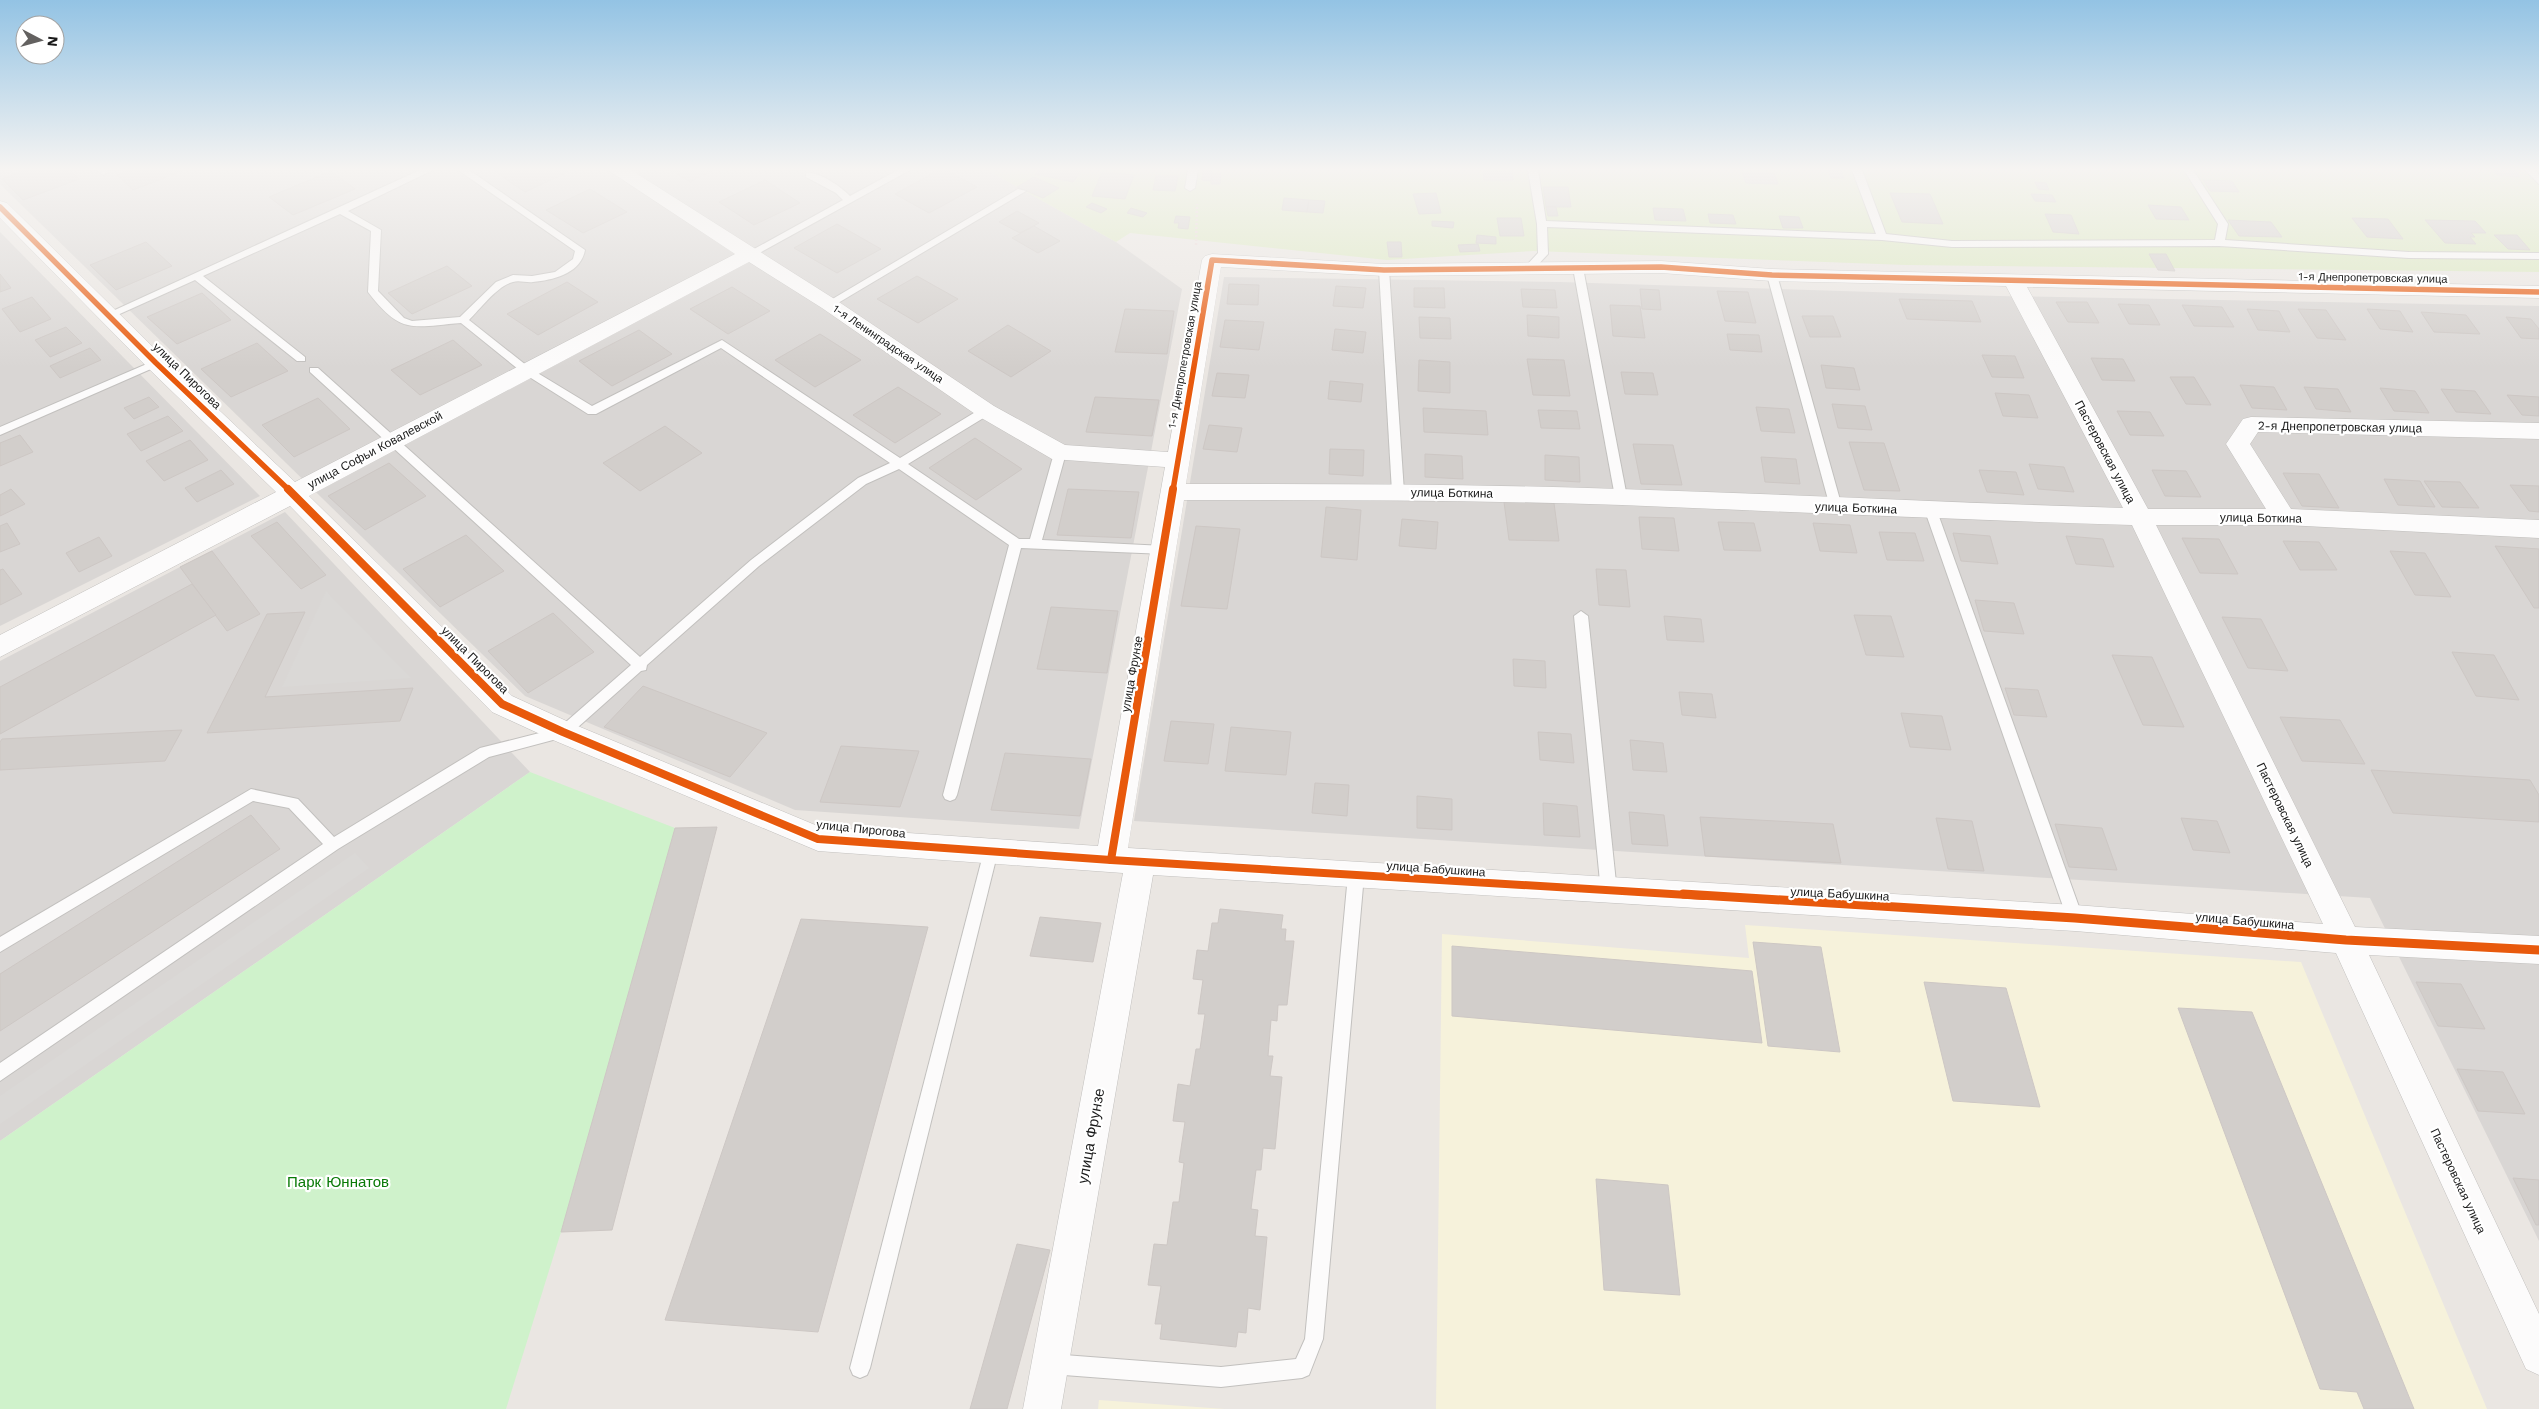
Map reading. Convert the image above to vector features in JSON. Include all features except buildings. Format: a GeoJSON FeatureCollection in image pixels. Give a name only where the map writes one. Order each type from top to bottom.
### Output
{"type":"FeatureCollection","features":[{"type":"Feature","properties":{"kind":"street","name":"улица Пирогова"},"geometry":{"type":"LineString","coordinates":[[29,236],[156,363],[293,494],[502,704],[563,732],[818,839],[1126,861]]}},
{"type":"Feature","properties":{"kind":"street","name":"1-я Ленинградская улица"},"geometry":{"type":"LineString","coordinates":[[721,236],[829,304],[986,411],[1060,453],[1178,460]]}},
{"type":"Feature","properties":{"kind":"street","name":"улица Софьи Ковалевской"},"geometry":{"type":"LineString","coordinates":[[0,647],[750,254]]}},
{"type":"Feature","properties":{"kind":"street","name":"1-я Днепропетровская улица"},"geometry":{"type":"LineString","coordinates":[[1174,492],[1212,260],[1384,270],[1661,267],[1772,275],[2014,282],[2539,292]]}},
{"type":"Feature","properties":{"kind":"street","name":"Пастеровская улица"},"geometry":{"type":"LineString","coordinates":[[2014,282],[2140,517],[2346,940],[2539,1356]]}},
{"type":"Feature","properties":{"kind":"street","name":"2-я Днепропетровская улица"},"geometry":{"type":"LineString","coordinates":[[2284,517],[2238,444],[2251,424],[2539,431]]}},
{"type":"Feature","properties":{"kind":"street","name":"улица Боткина"},"geometry":{"type":"LineString","coordinates":[[1174,492],[1398,492],[1621,496],[1931,511],[2140,517],[2284,517],[2539,529]]}},
{"type":"Feature","properties":{"kind":"street","name":"улица Фрунзе"},"geometry":{"type":"LineString","coordinates":[[1042,1409],[1126,861],[1174,492]]}},
{"type":"Feature","properties":{"kind":"street","name":"улица Бабушкина"},"geometry":{"type":"LineString","coordinates":[[1126,861],[1609,892],[2075,918],[2346,940],[2539,950]]}},
{"type":"Feature","properties":{"kind":"lane"},"geometry":{"type":"LineString","coordinates":[[109,315],[285,236]]}},
{"type":"Feature","properties":{"kind":"lane"},"geometry":{"type":"LineString","coordinates":[[376,236],[373,292],[400,320],[411,324],[463,320],[500,284],[513,278],[532,278],[558,274],[578,260],[580,250],[559,236]]}},
{"type":"Feature","properties":{"kind":"lane"},"geometry":{"type":"LineString","coordinates":[[750,254],[784,236]]}},
{"type":"Feature","properties":{"kind":"lane"},"geometry":{"type":"LineString","coordinates":[[829,304],[945,236]]}},
{"type":"Feature","properties":{"kind":"lane"},"geometry":{"type":"LineString","coordinates":[[1529,268],[1544,254],[1543,236]]}},
{"type":"Feature","properties":{"kind":"lane"},"geometry":{"type":"LineString","coordinates":[[1849,236],[1952,244],[2219,243],[2409,255],[2539,256]]}},
{"type":"Feature","properties":{"kind":"lane"},"geometry":{"type":"LineString","coordinates":[[2219,243],[2221,236]]}},
{"type":"Feature","properties":{"kind":"lane"},"geometry":{"type":"LineString","coordinates":[[1578,268],[1621,496]]}},
{"type":"Feature","properties":{"kind":"lane"},"geometry":{"type":"LineString","coordinates":[[1384,270],[1398,492]]}},
{"type":"Feature","properties":{"kind":"lane"},"geometry":{"type":"LineString","coordinates":[[1772,275],[1836,507]]}},
{"type":"Feature","properties":{"kind":"lane"},"geometry":{"type":"LineString","coordinates":[[196,276],[300,359]]}},
{"type":"Feature","properties":{"kind":"lane"},"geometry":{"type":"LineString","coordinates":[[463,320],[527,371],[592,411],[722,343],[1016,543],[1165,550]]}},
{"type":"Feature","properties":{"kind":"lane"},"geometry":{"type":"LineString","coordinates":[[0,431],[156,363]]}},
{"type":"Feature","properties":{"kind":"lane"},"geometry":{"type":"LineString","coordinates":[[314,370],[641,666]]}},
{"type":"Feature","properties":{"kind":"lane"},"geometry":{"type":"LineString","coordinates":[[0,1073],[333,845],[485,752],[563,732],[641,666],[755,563],[862,481],[899,464],[986,411]]}},
{"type":"Feature","properties":{"kind":"lane"},"geometry":{"type":"LineString","coordinates":[[1035,544],[1060,453]]}},
{"type":"Feature","properties":{"kind":"lane"},"geometry":{"type":"LineString","coordinates":[[1931,511],[2075,918]]}},
{"type":"Feature","properties":{"kind":"lane"},"geometry":{"type":"LineString","coordinates":[[950,795],[1016,543]]}},
{"type":"Feature","properties":{"kind":"lane"},"geometry":{"type":"LineString","coordinates":[[1581,616],[1609,892]]}},
{"type":"Feature","properties":{"kind":"lane"},"geometry":{"type":"LineString","coordinates":[[0,945],[251,795],[293,803],[333,845]]}},
{"type":"Feature","properties":{"kind":"lane"},"geometry":{"type":"LineString","coordinates":[[860,1368],[992,851]]}},
{"type":"Feature","properties":{"kind":"lane"},"geometry":{"type":"LineString","coordinates":[[1050,1364],[1221,1377],[1302,1368],[1314,1339],[1356,875]]}},
{"type":"Feature","properties":{"kind":"path"},"geometry":{"type":"LineString","coordinates":[[1196,236],[1195,254],[1212,260]]}},
{"type":"Feature","properties":{"kind":"shaded area"},"geometry":{"type":"Polygon","coordinates":[[[0,236],[4,236],[260,496],[0,626],[0,236]]]}},
{"type":"Feature","properties":{"kind":"shaded area"},"geometry":{"type":"Polygon","coordinates":[[[53,236],[1105,236],[1182,289],[1079,829],[795,810],[525,696],[53,236]]]}},
{"type":"Feature","properties":{"kind":"shaded area"},"geometry":{"type":"Polygon","coordinates":[[[1224,277],[1560,282],[1999,296],[2539,306],[2539,1241],[2370,898],[1134,821],[1224,277]]]}},
{"type":"Feature","properties":{"kind":"shaded area"},"geometry":{"type":"Polygon","coordinates":[[[285,512],[530,772],[0,1141],[0,661],[285,512]]]}},
{"type":"Feature","properties":{"kind":"shaded area"},"geometry":{"type":"Polygon","coordinates":[[[326,591],[411,678],[282,687],[326,591]]]}},
{"type":"Feature","properties":{"kind":"shaded area"},"geometry":{"type":"Polygon","coordinates":[[[355,853],[369,868],[0,1124],[0,1096],[355,853]]]}},
{"type":"Feature","properties":{"kind":"shaded area"},"geometry":{"type":"Polygon","coordinates":[[[1745,925],[2301,962],[2487,1409],[1436,1409],[1442,934],[1749,958],[1745,925]]]}},
{"type":"Feature","properties":{"kind":"shaded area"},"geometry":{"type":"Polygon","coordinates":[[[1099,1400],[1225,1409],[1098,1409],[1099,1400]]]}},
{"type":"Feature","properties":{"kind":"green space"},"geometry":{"type":"Polygon","coordinates":[[[1105,236],[1126,236],[1116,242],[1105,236]]]}},
{"type":"Feature","properties":{"kind":"green space"},"geometry":{"type":"Polygon","coordinates":[[[1156,236],[2539,236],[2539,272],[1906,265],[1534,251],[1387,260],[1156,236]]]}},
{"type":"Feature","properties":{"kind":"green space","name":"Парк Юннатов"},"geometry":{"type":"Polygon","coordinates":[[[530,772],[675,828],[561,1232],[506,1409],[0,1409],[0,1141],[530,772]]]}},
{"type":"Feature","properties":{"kind":"cycle path"},"geometry":{"type":"LineString","coordinates":[[29,236],[156,363],[293,494],[502,704],[563,732],[818,839],[1111,860],[2075,918],[2346,940],[2539,950]]}},
{"type":"Feature","properties":{"kind":"cycle path"},"geometry":{"type":"LineString","coordinates":[[1111,860],[1212,260],[1384,270],[1661,267],[1772,275],[2539,292]]}}]}
